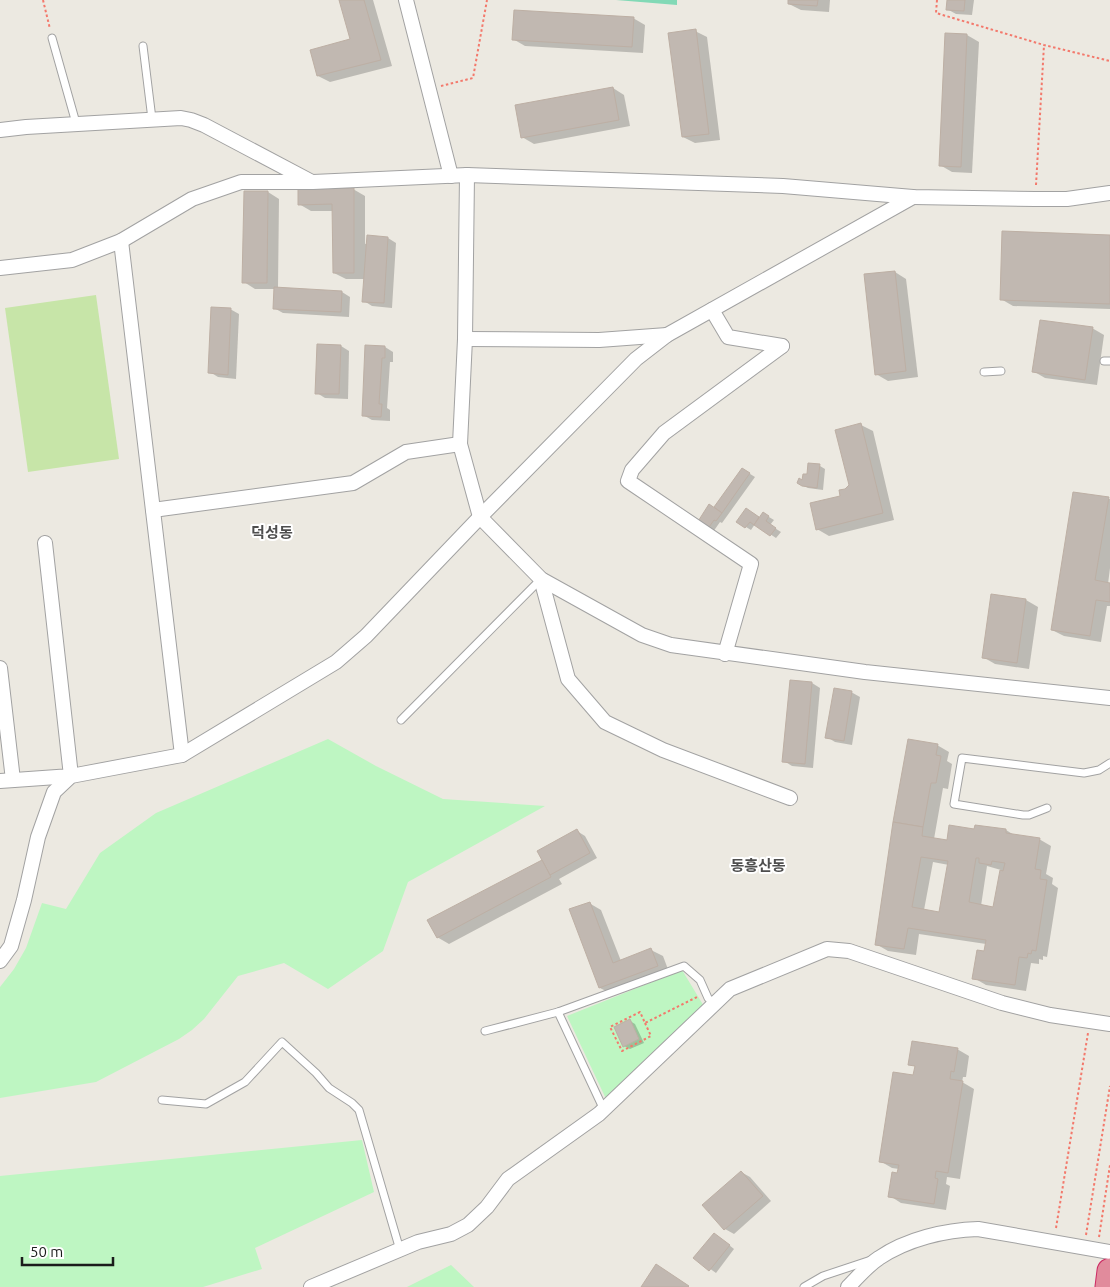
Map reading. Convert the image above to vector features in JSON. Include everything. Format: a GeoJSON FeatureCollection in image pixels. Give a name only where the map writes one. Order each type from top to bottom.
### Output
{"type":"FeatureCollection","features":[{"type":"Feature","properties":{"kind":"highway"},"geometry":{"type":"LineString","coordinates":[[1108,1287],[1110,1271]]}},
{"type":"Feature","properties":{"kind":"street"},"geometry":{"type":"LineString","coordinates":[[406,0],[451,176]]}},
{"type":"Feature","properties":{"kind":"street"},"geometry":{"type":"LineString","coordinates":[[0,130],[182,118],[191,120],[313,182]]}},
{"type":"Feature","properties":{"kind":"street"},"geometry":{"type":"LineString","coordinates":[[0,268],[72,260],[121,241],[192,198],[242,182],[313,182],[467,175],[783,186],[913,197],[1067,199],[1110,193]]}},
{"type":"Feature","properties":{"kind":"street"},"geometry":{"type":"LineString","coordinates":[[467,175],[465,338],[460,444],[480,517],[541,579],[642,635],[684,648],[865,672],[1110,698]]}},
{"type":"Feature","properties":{"kind":"street"},"geometry":{"type":"LineString","coordinates":[[0,668],[6,781],[71,776],[182,755],[336,662],[350,651],[636,359],[667,335],[913,197]]}},
{"type":"Feature","properties":{"kind":"street"},"geometry":{"type":"LineString","coordinates":[[121,241],[182,755]]}},
{"type":"Feature","properties":{"kind":"street"},"geometry":{"type":"LineString","coordinates":[[712,310],[728,337],[782,346],[664,433],[632,470],[628,481],[751,564],[725,654]]}},
{"type":"Feature","properties":{"kind":"street"},"geometry":{"type":"LineString","coordinates":[[465,338],[599,340],[667,335]]}},
{"type":"Feature","properties":{"kind":"street"},"geometry":{"type":"LineString","coordinates":[[152,510],[352,483],[406,452],[460,444]]}},
{"type":"Feature","properties":{"kind":"street"},"geometry":{"type":"LineString","coordinates":[[45,543],[71,776]]}},
{"type":"Feature","properties":{"kind":"street"},"geometry":{"type":"LineString","coordinates":[[541,579],[568,679],[605,722],[663,750],[790,798]]}},
{"type":"Feature","properties":{"kind":"street"},"geometry":{"type":"LineString","coordinates":[[0,961],[11,946],[24,900],[38,837],[54,792],[71,776]]}},
{"type":"Feature","properties":{"kind":"street"},"geometry":{"type":"LineString","coordinates":[[311,1287],[418,1242],[451,1234],[468,1225],[487,1207],[508,1179],[604,1110],[730,989],[827,949],[849,951],[1002,1003],[1050,1015],[1110,1024]]}},
{"type":"Feature","properties":{"kind":"street"},"geometry":{"type":"LineString","coordinates":[[848,1287],[878,1258],[921,1239],[959,1230],[978,1229],[1097,1250]]}},
{"type":"Feature","properties":{"kind":"lane"},"geometry":{"type":"LineString","coordinates":[[52,38],[76,124]]}},
{"type":"Feature","properties":{"kind":"lane"},"geometry":{"type":"LineString","coordinates":[[143,46],[152,119]]}},
{"type":"Feature","properties":{"kind":"lane"},"geometry":{"type":"LineString","coordinates":[[984,372],[1001,371]]}},
{"type":"Feature","properties":{"kind":"lane"},"geometry":{"type":"LineString","coordinates":[[401,720],[541,579]]}},
{"type":"Feature","properties":{"kind":"lane"},"geometry":{"type":"LineString","coordinates":[[1048,808],[1022,816],[954,804],[962,758],[1084,773],[1099,770],[1110,763]]}},
{"type":"Feature","properties":{"kind":"lane"},"geometry":{"type":"LineString","coordinates":[[485,1031],[558,1012],[684,966],[700,980],[705,993],[714,1004]]}},
{"type":"Feature","properties":{"kind":"lane"},"geometry":{"type":"LineString","coordinates":[[558,1012],[604,1110]]}},
{"type":"Feature","properties":{"kind":"lane"},"geometry":{"type":"LineString","coordinates":[[162,1100],[206,1104],[245,1082],[282,1042],[316,1073],[329,1088],[352,1103],[359,1110],[400,1250]]}},
{"type":"Feature","properties":{"kind":"lane"},"geometry":{"type":"LineString","coordinates":[[804,1287],[824,1276],[878,1258]]}},
{"type":"Feature","properties":{"kind":"path"},"geometry":{"type":"LineString","coordinates":[[42,0],[52,38]]}},
{"type":"Feature","properties":{"kind":"path"},"geometry":{"type":"LineString","coordinates":[[429,89],[473,78],[487,0]]}},
{"type":"Feature","properties":{"kind":"path"},"geometry":{"type":"LineString","coordinates":[[937,0],[936,13],[1044,45],[1110,61]]}},
{"type":"Feature","properties":{"kind":"path"},"geometry":{"type":"LineString","coordinates":[[1035,199],[1044,45]]}},
{"type":"Feature","properties":{"kind":"path"},"geometry":{"type":"LineString","coordinates":[[645,1023],[705,993]]}},
{"type":"Feature","properties":{"kind":"path"},"geometry":{"type":"LineString","coordinates":[[640,1012],[645,1023],[651,1036],[622,1051],[610,1027],[640,1012]]}},
{"type":"Feature","properties":{"kind":"path"},"geometry":{"type":"LineString","coordinates":[[1054,1242],[1090,1021]]}},
{"type":"Feature","properties":{"kind":"path"},"geometry":{"type":"LineString","coordinates":[[1097,1250],[1110,1086]]}},
{"type":"Feature","properties":{"kind":"path"},"geometry":{"type":"LineString","coordinates":[[1097,1250],[1110,1165]]}},
{"type":"Feature","properties":{"kind":"green space"},"geometry":{"type":"Polygon","coordinates":[[[616,0],[677,0],[677,5],[616,0]]]}},
{"type":"Feature","properties":{"kind":"green space"},"geometry":{"type":"Polygon","coordinates":[[[96,295],[119,459],[28,472],[5,308],[96,295]]]}},
{"type":"Feature","properties":{"kind":"green space"},"geometry":{"type":"Polygon","coordinates":[[[328,739],[376,766],[443,799],[545,806],[408,882],[383,951],[328,989],[284,963],[238,976],[204,1019],[192,1030],[179,1039],[96,1082],[0,1098],[0,987],[14,969],[26,948],[42,903],[66,909],[100,853],[156,813],[328,739]]]}},
{"type":"Feature","properties":{"kind":"green space"},"geometry":{"type":"Polygon","coordinates":[[[682,970],[705,1008],[607,1101],[567,1016],[682,970]]]}},
{"type":"Feature","properties":{"kind":"green space"},"geometry":{"type":"Polygon","coordinates":[[[362,1140],[374,1192],[255,1248],[262,1269],[203,1287],[0,1287],[0,1176],[362,1140]]]}},
{"type":"Feature","properties":{"kind":"green space"},"geometry":{"type":"Polygon","coordinates":[[[451,1265],[474,1287],[407,1287],[451,1265]]]}},
{"type":"Feature","properties":{"kind":"building"},"geometry":{"type":"Polygon","coordinates":[[[339,0],[364,0],[381,60],[317,76],[310,50],[350,39],[339,0]]]}},
{"type":"Feature","properties":{"kind":"building"},"geometry":{"type":"Polygon","coordinates":[[[788,0],[818,0],[817,6],[788,4],[788,0]]]}},
{"type":"Feature","properties":{"kind":"building"},"geometry":{"type":"Polygon","coordinates":[[[947,0],[965,0],[964,11],[946,10],[947,0]]]}},
{"type":"Feature","properties":{"kind":"building"},"geometry":{"type":"Polygon","coordinates":[[[514,10],[634,17],[632,47],[512,40],[514,10]]]}},
{"type":"Feature","properties":{"kind":"building"},"geometry":{"type":"Polygon","coordinates":[[[696,29],[709,134],[682,137],[668,33],[696,29]]]}},
{"type":"Feature","properties":{"kind":"building"},"geometry":{"type":"Polygon","coordinates":[[[945,33],[967,34],[961,167],[939,166],[945,33]]]}},
{"type":"Feature","properties":{"kind":"building"},"geometry":{"type":"Polygon","coordinates":[[[613,87],[619,120],[521,138],[515,105],[613,87]]]}},
{"type":"Feature","properties":{"kind":"building"},"geometry":{"type":"Polygon","coordinates":[[[298,188],[354,188],[354,273],[333,273],[332,204],[298,205],[298,188]]]}},
{"type":"Feature","properties":{"kind":"building"},"geometry":{"type":"Polygon","coordinates":[[[244,191],[268,191],[267,283],[242,283],[244,191]]]}},
{"type":"Feature","properties":{"kind":"building"},"geometry":{"type":"Polygon","coordinates":[[[1002,231],[1110,235],[1110,304],[1000,300],[1002,231]]]}},
{"type":"Feature","properties":{"kind":"building"},"geometry":{"type":"Polygon","coordinates":[[[367,235],[388,237],[384,303],[362,302],[367,235]]]}},
{"type":"Feature","properties":{"kind":"building"},"geometry":{"type":"Polygon","coordinates":[[[895,271],[906,371],[875,375],[864,274],[895,271]]]}},
{"type":"Feature","properties":{"kind":"building"},"geometry":{"type":"Polygon","coordinates":[[[274,287],[342,291],[341,312],[273,309],[274,287]]]}},
{"type":"Feature","properties":{"kind":"building"},"geometry":{"type":"Polygon","coordinates":[[[211,307],[231,308],[228,375],[208,373],[211,307]]]}},
{"type":"Feature","properties":{"kind":"building"},"geometry":{"type":"Polygon","coordinates":[[[1040,320],[1093,327],[1085,380],[1032,372],[1040,320]]]}},
{"type":"Feature","properties":{"kind":"building"},"geometry":{"type":"Polygon","coordinates":[[[317,344],[341,345],[339,394],[315,394],[317,344]]]}},
{"type":"Feature","properties":{"kind":"building"},"geometry":{"type":"Polygon","coordinates":[[[365,345],[385,346],[385,358],[382,358],[379,404],[382,404],[381,417],[362,416],[365,345]]]}},
{"type":"Feature","properties":{"kind":"building"},"geometry":{"type":"Polygon","coordinates":[[[861,423],[883,513],[816,530],[810,503],[840,496],[839,490],[845,489],[849,485],[835,430],[861,423]]]}},
{"type":"Feature","properties":{"kind":"building"},"geometry":{"type":"Polygon","coordinates":[[[808,463],[820,464],[817,488],[802,486],[797,483],[799,478],[802,480],[803,474],[807,474],[808,463]]]}},
{"type":"Feature","properties":{"kind":"building"},"geometry":{"type":"Polygon","coordinates":[[[742,468],[750,473],[722,513],[714,507],[742,468]]]}},
{"type":"Feature","properties":{"kind":"building"},"geometry":{"type":"Polygon","coordinates":[[[1073,492],[1109,497],[1095,580],[1110,583],[1110,602],[1096,600],[1090,636],[1051,630],[1073,492]]]}},
{"type":"Feature","properties":{"kind":"building"},"geometry":{"type":"Polygon","coordinates":[[[709,504],[722,513],[707,530],[697,523],[709,504]]]}},
{"type":"Feature","properties":{"kind":"building"},"geometry":{"type":"Polygon","coordinates":[[[746,508],[759,517],[754,525],[750,522],[745,528],[736,522],[746,508]]]}},
{"type":"Feature","properties":{"kind":"building"},"geometry":{"type":"Polygon","coordinates":[[[763,512],[769,516],[766,521],[776,528],[770,536],[754,525],[763,512]]]}},
{"type":"Feature","properties":{"kind":"building"},"geometry":{"type":"Polygon","coordinates":[[[991,594],[1026,599],[1017,663],[982,658],[991,594]]]}},
{"type":"Feature","properties":{"kind":"building"},"geometry":{"type":"Polygon","coordinates":[[[790,680],[812,682],[805,764],[782,762],[790,680]]]}},
{"type":"Feature","properties":{"kind":"building"},"geometry":{"type":"Polygon","coordinates":[[[834,688],[852,691],[844,741],[825,738],[834,688]]]}},
{"type":"Feature","properties":{"kind":"building"},"geometry":{"type":"Polygon","coordinates":[[[908,739],[938,744],[936,755],[941,756],[936,783],[931,783],[923,827],[893,822],[908,739]]]}},
{"type":"Feature","properties":{"kind":"building"},"geometry":{"type":"Polygon","coordinates":[[[893,822],[923,827],[922,836],[947,840],[949,825],[974,829],[975,825],[1006,829],[1006,833],[1040,838],[1035,869],[1041,870],[1040,879],[1047,880],[1036,951],[1032,950],[1031,954],[1028,953],[1027,958],[1019,957],[1015,985],[972,979],[977,950],[984,951],[986,940],[908,928],[904,949],[875,945],[893,822]],[[921,857],[912,907],[939,912],[948,861],[921,857]],[[976,858],[969,902],[993,907],[1000,870],[1003,871],[1005,863],[992,861],[991,865],[979,863],[979,858],[976,858]]]}},
{"type":"Feature","properties":{"kind":"building"},"geometry":{"type":"Polygon","coordinates":[[[577,829],[590,853],[550,875],[537,851],[577,829]]]}},
{"type":"Feature","properties":{"kind":"building"},"geometry":{"type":"Polygon","coordinates":[[[542,860],[551,877],[437,938],[427,920],[542,860]]]}},
{"type":"Feature","properties":{"kind":"building"},"geometry":{"type":"Polygon","coordinates":[[[590,902],[613,963],[651,948],[658,966],[599,988],[569,909],[590,902]]]}},
{"type":"Feature","properties":{"kind":"building"},"geometry":{"type":"Polygon","coordinates":[[[630,1019],[639,1039],[623,1047],[614,1027],[630,1019]]]}},
{"type":"Feature","properties":{"kind":"building"},"geometry":{"type":"Polygon","coordinates":[[[912,1041],[958,1048],[954,1072],[951,1071],[950,1079],[963,1081],[948,1173],[936,1171],[935,1178],[938,1179],[934,1204],[888,1197],[892,1172],[897,1173],[899,1165],[879,1162],[893,1072],[913,1075],[915,1066],[908,1065],[912,1041]]]}},
{"type":"Feature","properties":{"kind":"building"},"geometry":{"type":"Polygon","coordinates":[[[741,1171],[763,1196],[724,1230],[702,1205],[741,1171]]]}},
{"type":"Feature","properties":{"kind":"building"},"geometry":{"type":"Polygon","coordinates":[[[714,1233],[730,1245],[709,1271],[693,1258],[714,1233]]]}},
{"type":"Feature","properties":{"kind":"building"},"geometry":{"type":"Polygon","coordinates":[[[656,1264],[689,1286],[641,1287],[656,1264]]]}},
{"type":"Feature","properties":{"kind":"district","name":"덕성동"},"geometry":{"type":"Point","coordinates":[272,533]}},
{"type":"Feature","properties":{"kind":"district","name":"동흥산동"},"geometry":{"type":"Point","coordinates":[758,866]}}]}
